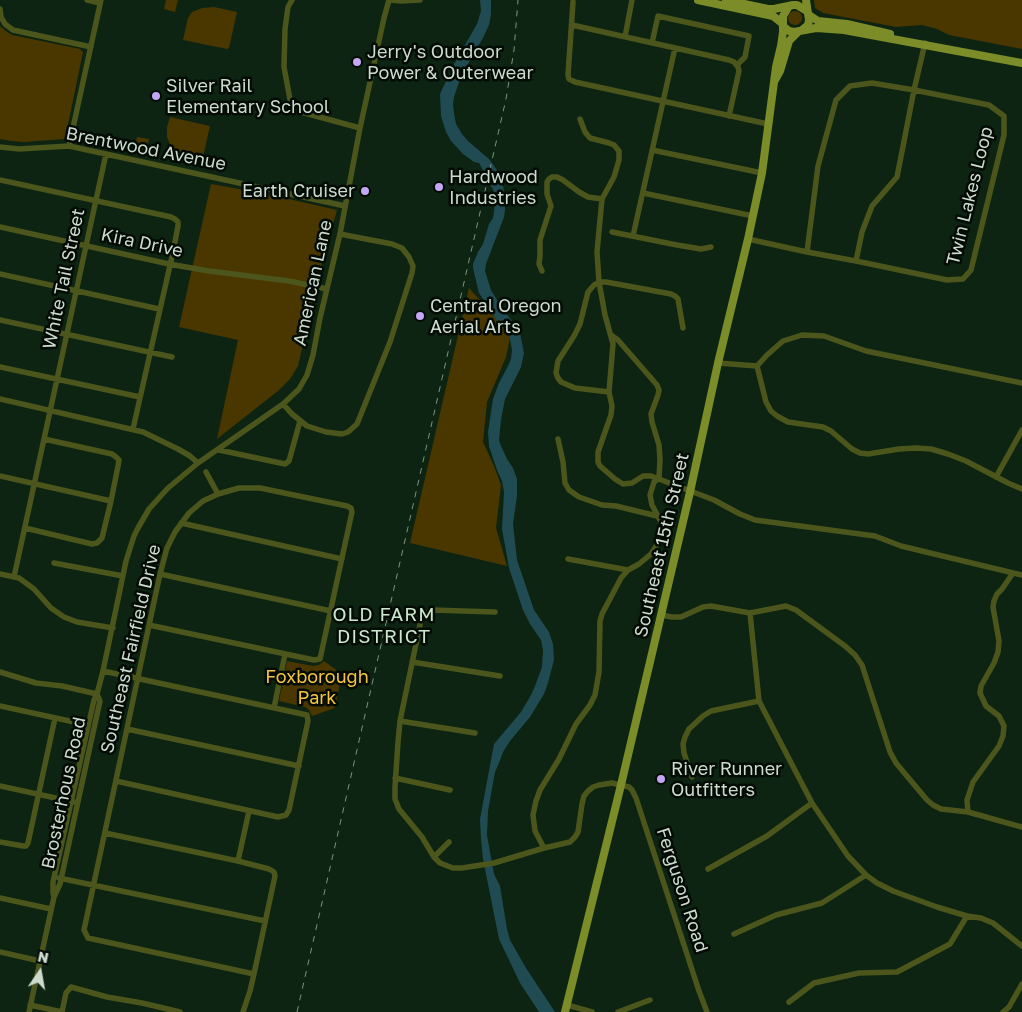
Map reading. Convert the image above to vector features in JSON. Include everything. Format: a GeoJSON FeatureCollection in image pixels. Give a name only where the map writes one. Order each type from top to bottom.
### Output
{"type":"FeatureCollection","features":[{"type":"Feature","properties":{"kind":"main road"},"geometry":{"type":"LineString","coordinates":[[698,0],[773,16],[789,31],[816,28],[844,30],[1022,59]]}},
{"type":"Feature","properties":{"kind":"main road"},"geometry":{"type":"LineString","coordinates":[[726,0],[768,9],[792,4],[797,5],[818,21],[864,27],[925,43],[1022,63]]}},
{"type":"Feature","properties":{"kind":"main road"},"geometry":{"type":"LineString","coordinates":[[806,0],[808,13]]}},
{"type":"Feature","properties":{"kind":"main road","name":"Southeast 15th Street"},"geometry":{"type":"LineString","coordinates":[[566,1008],[621,785],[748,240],[762,173],[776,67],[781,46],[784,13],[792,4]]}},
{"type":"Feature","properties":{"kind":"main road","name":"Southeast 15th Street"},"geometry":{"type":"LineString","coordinates":[[774,81],[780,71],[789,41],[808,24],[808,13]]}},
{"type":"Feature","properties":{"kind":"street"},"geometry":{"type":"LineString","coordinates":[[69,146],[101,2],[86,0]]}},
{"type":"Feature","properties":{"kind":"street"},"geometry":{"type":"LineString","coordinates":[[292,0],[288,7],[284,57],[291,105],[295,110],[301,112],[360,128]]}},
{"type":"Feature","properties":{"kind":"street"},"geometry":{"type":"LineString","coordinates":[[390,0],[420,0]]}},
{"type":"Feature","properties":{"kind":"street","name":"American Lane"},"geometry":{"type":"LineString","coordinates":[[198,464],[283,404],[299,389],[307,375],[340,234],[360,128],[384,18],[390,0]]}},
{"type":"Feature","properties":{"kind":"street"},"geometry":{"type":"LineString","coordinates":[[625,37],[632,0]]}},
{"type":"Feature","properties":{"kind":"street"},"geometry":{"type":"LineString","coordinates":[[574,2],[569,79],[575,82],[768,124]]}},
{"type":"Feature","properties":{"kind":"street"},"geometry":{"type":"LineString","coordinates":[[0,7],[1,17],[12,30],[91,47]]}},
{"type":"Feature","properties":{"kind":"street"},"geometry":{"type":"LineString","coordinates":[[652,43],[658,16],[749,36],[745,57],[737,65]]}},
{"type":"Feature","properties":{"kind":"street"},"geometry":{"type":"LineString","coordinates":[[572,25],[734,62],[737,65],[738,71],[729,116]]}},
{"type":"Feature","properties":{"kind":"street"},"geometry":{"type":"LineString","coordinates":[[856,261],[862,232],[872,206],[898,177],[925,43]]}},
{"type":"Feature","properties":{"kind":"street"},"geometry":{"type":"LineString","coordinates":[[632,236],[675,48]]}},
{"type":"Feature","properties":{"kind":"street"},"geometry":{"type":"LineString","coordinates":[[807,252],[818,166],[836,100],[850,86],[872,83],[914,90]]}},
{"type":"Feature","properties":{"kind":"street","name":"Twin Lakes Loop"},"geometry":{"type":"LineString","coordinates":[[748,240],[947,280],[963,279],[970,270],[1004,135],[1004,116],[989,105],[914,90]]}},
{"type":"Feature","properties":{"kind":"street"},"geometry":{"type":"LineString","coordinates":[[580,119],[585,132],[590,138],[614,145],[619,151],[619,160],[614,177],[602,199],[597,252],[599,282],[613,344],[609,392],[612,415],[598,452],[600,466],[624,484],[632,483],[643,476],[651,476],[714,500],[755,520],[875,536],[901,546],[1022,576]]}},
{"type":"Feature","properties":{"kind":"street","name":"Brentwood Avenue"},"geometry":{"type":"LineString","coordinates":[[0,147],[18,150],[69,146],[345,206]]}},
{"type":"Feature","properties":{"kind":"street"},"geometry":{"type":"LineString","coordinates":[[652,150],[762,173]]}},
{"type":"Feature","properties":{"kind":"street","name":"White Tail Street"},"geometry":{"type":"LineString","coordinates":[[14,577],[106,154]]}},
{"type":"Feature","properties":{"kind":"street"},"geometry":{"type":"LineString","coordinates":[[542,271],[539,264],[540,240],[551,206],[547,194],[547,182],[549,179],[557,177],[588,197],[602,199]]}},
{"type":"Feature","properties":{"kind":"street"},"geometry":{"type":"LineString","coordinates":[[0,180],[96,200],[177,220],[178,226],[133,430]]}},
{"type":"Feature","properties":{"kind":"street"},"geometry":{"type":"LineString","coordinates":[[643,193],[752,216]]}},
{"type":"Feature","properties":{"kind":"street","name":"Kira Drive"},"geometry":{"type":"LineString","coordinates":[[0,227],[190,268],[289,281],[326,289]]}},
{"type":"Feature","properties":{"kind":"street"},"geometry":{"type":"LineString","coordinates":[[612,232],[701,249],[711,246]]}},
{"type":"Feature","properties":{"kind":"street"},"geometry":{"type":"LineString","coordinates":[[283,404],[307,426],[326,432],[342,434],[348,432],[357,424],[390,342],[412,273],[409,257],[402,248],[392,244],[340,234]]}},
{"type":"Feature","properties":{"kind":"street"},"geometry":{"type":"LineString","coordinates":[[0,274],[159,309]]}},
{"type":"Feature","properties":{"kind":"street"},"geometry":{"type":"LineString","coordinates":[[609,392],[575,388],[562,382],[556,373],[558,361],[580,324],[588,292],[594,285],[599,282],[606,282],[671,294],[678,299],[682,328]]}},
{"type":"Feature","properties":{"kind":"street"},"geometry":{"type":"LineString","coordinates":[[0,320],[172,357]]}},
{"type":"Feature","properties":{"kind":"street"},"geometry":{"type":"LineString","coordinates":[[544,848],[535,831],[533,815],[536,801],[540,790],[559,760],[576,724],[595,696],[599,672],[600,621],[602,614],[621,578],[628,570],[651,554],[661,537],[661,522],[652,505],[650,495],[654,482],[658,478],[660,460],[659,445],[651,414],[658,395],[657,385],[618,340],[611,335]]}},
{"type":"Feature","properties":{"kind":"street"},"geometry":{"type":"LineString","coordinates":[[757,366],[782,341],[802,335],[824,336],[866,351],[1022,383]]}},
{"type":"Feature","properties":{"kind":"street"},"geometry":{"type":"LineString","coordinates":[[718,363],[757,366]]}},
{"type":"Feature","properties":{"kind":"street"},"geometry":{"type":"LineString","coordinates":[[757,366],[766,402],[771,411],[788,422],[822,427],[831,431],[852,449],[860,453],[868,454],[916,448],[931,449],[966,461],[1022,489]]}},
{"type":"Feature","properties":{"kind":"street"},"geometry":{"type":"LineString","coordinates":[[0,367],[140,397]]}},
{"type":"Feature","properties":{"kind":"street"},"geometry":{"type":"LineString","coordinates":[[0,399],[143,432],[190,456],[198,464]]}},
{"type":"Feature","properties":{"kind":"street"},"geometry":{"type":"LineString","coordinates":[[219,450],[285,464],[289,461],[300,421]]}},
{"type":"Feature","properties":{"kind":"street"},"geometry":{"type":"LineString","coordinates":[[996,477],[1022,430]]}},
{"type":"Feature","properties":{"kind":"street"},"geometry":{"type":"LineString","coordinates":[[25,528],[97,544],[102,538],[111,501],[119,460],[116,457],[112,454],[44,439]]}},
{"type":"Feature","properties":{"kind":"street"},"geometry":{"type":"LineString","coordinates":[[558,440],[565,483],[569,490],[579,497],[602,505],[616,506],[658,516]]}},
{"type":"Feature","properties":{"kind":"street","name":"Brosterhous Road"},"geometry":{"type":"LineString","coordinates":[[28,1012],[54,897],[53,890],[58,878],[74,802],[88,726],[113,628],[126,560],[134,536],[154,503],[168,488],[198,464]]}},
{"type":"Feature","properties":{"kind":"street"},"geometry":{"type":"LineString","coordinates":[[206,472],[218,494]]}},
{"type":"Feature","properties":{"kind":"street"},"geometry":{"type":"LineString","coordinates":[[0,476],[111,501]]}},
{"type":"Feature","properties":{"kind":"street","name":"Southeast Fairfield Drive"},"geometry":{"type":"LineString","coordinates":[[254,974],[88,938],[84,930],[160,574],[167,548],[181,523],[189,513],[203,502],[218,494],[239,488],[260,488],[347,506],[351,508],[352,512],[342,559]]}},
{"type":"Feature","properties":{"kind":"street"},"geometry":{"type":"LineString","coordinates":[[149,625],[320,660],[342,559],[181,523]]}},
{"type":"Feature","properties":{"kind":"street"},"geometry":{"type":"LineString","coordinates":[[568,559],[628,570]]}},
{"type":"Feature","properties":{"kind":"street"},"geometry":{"type":"LineString","coordinates":[[54,563],[123,576]]}},
{"type":"Feature","properties":{"kind":"street"},"geometry":{"type":"LineString","coordinates":[[968,812],[968,800],[973,782],[999,746],[1003,736],[1004,726],[1000,716],[986,706],[980,693],[981,686],[998,652],[999,641],[993,607],[994,601],[1013,573]]}},
{"type":"Feature","properties":{"kind":"street"},"geometry":{"type":"LineString","coordinates":[[0,574],[19,578],[34,589],[51,608],[64,617],[77,622],[113,628]]}},
{"type":"Feature","properties":{"kind":"street"},"geometry":{"type":"LineString","coordinates":[[160,574],[331,610]]}},
{"type":"Feature","properties":{"kind":"street"},"geometry":{"type":"LineString","coordinates":[[661,615],[680,617],[711,606],[750,613],[786,606],[796,610],[856,655],[862,664],[890,752],[896,763],[933,805],[941,809],[968,812],[1022,827]]}},
{"type":"Feature","properties":{"kind":"street"},"geometry":{"type":"LineString","coordinates":[[495,612],[432,610],[425,614],[421,620],[400,721],[396,778],[396,799],[399,809],[440,863],[453,868],[462,868],[494,863],[570,842],[575,837],[579,827],[584,796],[588,791],[599,785],[612,783],[621,785]]}},
{"type":"Feature","properties":{"kind":"street"},"geometry":{"type":"LineString","coordinates":[[750,613],[759,701],[812,803],[848,856],[866,875],[877,883],[937,907],[967,916],[982,918],[1022,946]]}},
{"type":"Feature","properties":{"kind":"street"},"geometry":{"type":"LineString","coordinates":[[274,708],[285,654]]}},
{"type":"Feature","properties":{"kind":"street"},"geometry":{"type":"LineString","coordinates":[[412,662],[500,676]]}},
{"type":"Feature","properties":{"kind":"street"},"geometry":{"type":"LineString","coordinates":[[103,671],[307,716],[308,721],[289,810],[286,815],[278,816],[116,781]]}},
{"type":"Feature","properties":{"kind":"street"},"geometry":{"type":"LineString","coordinates":[[0,672],[27,681],[97,694]]}},
{"type":"Feature","properties":{"kind":"street","name":"Brosterhous Road"},"geometry":{"type":"LineString","coordinates":[[74,802],[100,701],[97,694]]}},
{"type":"Feature","properties":{"kind":"street"},"geometry":{"type":"LineString","coordinates":[[692,777],[683,744],[689,729],[712,711],[759,701]]}},
{"type":"Feature","properties":{"kind":"street"},"geometry":{"type":"LineString","coordinates":[[0,706],[88,726]]}},
{"type":"Feature","properties":{"kind":"street"},"geometry":{"type":"LineString","coordinates":[[0,842],[23,846],[26,846],[28,843],[55,718]]}},
{"type":"Feature","properties":{"kind":"street"},"geometry":{"type":"LineString","coordinates":[[400,721],[475,733]]}},
{"type":"Feature","properties":{"kind":"street"},"geometry":{"type":"LineString","coordinates":[[127,729],[298,766]]}},
{"type":"Feature","properties":{"kind":"street"},"geometry":{"type":"LineString","coordinates":[[396,778],[450,790]]}},
{"type":"Feature","properties":{"kind":"street","name":"Ferguson Road"},"geometry":{"type":"LineString","coordinates":[[621,785],[629,787],[634,792],[707,1012]]}},
{"type":"Feature","properties":{"kind":"street"},"geometry":{"type":"LineString","coordinates":[[0,786],[74,802]]}},
{"type":"Feature","properties":{"kind":"street"},"geometry":{"type":"LineString","coordinates":[[708,869],[767,836],[812,803]]}},
{"type":"Feature","properties":{"kind":"street"},"geometry":{"type":"LineString","coordinates":[[238,862],[249,810]]}},
{"type":"Feature","properties":{"kind":"street"},"geometry":{"type":"LineString","coordinates":[[105,833],[269,868],[274,872],[275,876],[254,974],[243,1012]]}},
{"type":"Feature","properties":{"kind":"street"},"geometry":{"type":"LineString","coordinates":[[434,857],[449,842]]}},
{"type":"Feature","properties":{"kind":"street"},"geometry":{"type":"LineString","coordinates":[[734,934],[776,915],[822,903],[866,875]]}},
{"type":"Feature","properties":{"kind":"street"},"geometry":{"type":"LineString","coordinates":[[58,878],[264,922]]}},
{"type":"Feature","properties":{"kind":"street"},"geometry":{"type":"LineString","coordinates":[[0,898],[51,909]]}},
{"type":"Feature","properties":{"kind":"street"},"geometry":{"type":"LineString","coordinates":[[790,1002],[814,984],[859,973],[897,972],[950,944],[967,916]]}},
{"type":"Feature","properties":{"kind":"street"},"geometry":{"type":"LineString","coordinates":[[0,952],[40,961]]}},
{"type":"Feature","properties":{"kind":"street"},"geometry":{"type":"LineString","coordinates":[[1003,1012],[1009,1007],[1022,984]]}},
{"type":"Feature","properties":{"kind":"street"},"geometry":{"type":"LineString","coordinates":[[30,1005],[62,1012],[66,993],[71,987],[107,997],[142,1002],[180,1012]]}},
{"type":"Feature","properties":{"kind":"street"},"geometry":{"type":"LineString","coordinates":[[618,1012],[650,1000]]}},
{"type":"Feature","properties":{"kind":"street"},"geometry":{"type":"LineString","coordinates":[[566,1008],[592,1012]]}},
{"type":"Feature","properties":{"kind":"green space"},"geometry":{"type":"Polygon","coordinates":[[[166,0],[178,0],[175,12],[164,9],[166,0]]]}},
{"type":"Feature","properties":{"kind":"green space"},"geometry":{"type":"Polygon","coordinates":[[[814,0],[1022,0],[1022,49],[949,35],[922,25],[896,27],[823,13],[815,8],[814,0]]]}},
{"type":"Feature","properties":{"kind":"green space"},"geometry":{"type":"Polygon","coordinates":[[[214,7],[237,12],[229,48],[183,40],[188,18],[192,12],[202,8],[214,7]]]}},
{"type":"Feature","properties":{"kind":"green space"},"geometry":{"type":"Polygon","coordinates":[[[792,11],[798,11],[802,18],[798,25],[792,25],[788,21],[788,15],[792,11]]]}},
{"type":"Feature","properties":{"kind":"green space"},"geometry":{"type":"Polygon","coordinates":[[[0,26],[12,35],[80,49],[83,52],[65,139],[24,142],[0,139],[0,26]]]}},
{"type":"Feature","properties":{"kind":"green space"},"geometry":{"type":"Polygon","coordinates":[[[170,117],[210,126],[201,166],[179,155],[170,144],[167,137],[167,127],[170,117]]]}},
{"type":"Feature","properties":{"kind":"green space"},"geometry":{"type":"Polygon","coordinates":[[[137,137],[149,139],[145,154],[134,152],[137,137]]]}},
{"type":"Feature","properties":{"kind":"green space"},"geometry":{"type":"Polygon","coordinates":[[[211,184],[267,194],[337,210],[317,281],[298,366],[290,379],[278,391],[217,439],[238,340],[179,327],[211,184]]]}},
{"type":"Feature","properties":{"kind":"green space"},"geometry":{"type":"Polygon","coordinates":[[[469,288],[501,324],[510,338],[506,357],[487,402],[483,442],[501,485],[496,528],[507,566],[410,543],[469,288]]]}},
{"type":"Feature","properties":{"kind":"green space","name":"Foxborough Park"},"geometry":{"type":"Polygon","coordinates":[[[287,661],[313,666],[319,665],[324,661],[342,674],[335,708],[312,716],[305,707],[279,701],[287,661]]]}},
{"type":"Feature","properties":{"kind":"water"},"geometry":{"type":"Polygon","coordinates":[[[480,0],[491,0],[489,25],[461,76],[454,97],[454,113],[456,124],[462,134],[489,159],[497,170],[505,195],[504,217],[485,271],[491,290],[520,333],[524,353],[521,367],[505,399],[499,440],[517,479],[517,496],[513,524],[517,560],[534,610],[549,632],[553,644],[554,660],[544,694],[530,717],[503,752],[495,772],[488,811],[487,835],[494,874],[500,886],[510,940],[555,1012],[539,1012],[520,983],[499,939],[483,859],[481,839],[480,819],[494,744],[521,712],[531,695],[542,667],[543,650],[541,640],[523,610],[509,568],[502,529],[504,492],[502,481],[489,446],[488,432],[493,399],[511,359],[512,350],[509,334],[500,325],[479,293],[473,268],[493,218],[495,204],[493,189],[485,178],[479,163],[474,162],[463,154],[451,141],[441,116],[440,94],[453,66],[477,24],[481,11],[480,0]]]}},
{"type":"Feature","properties":{"kind":"railway"},"geometry":{"type":"LineString","coordinates":[[297,1012],[506,99],[514,50],[518,0]]}},
{"type":"Feature","properties":{"kind":"place","name":"Jerry's Outdoor Power & Outerwear"},"geometry":{"type":"Point","coordinates":[357,62]}},
{"type":"Feature","properties":{"kind":"place","name":"Silver Rail Elementary School"},"geometry":{"type":"Point","coordinates":[156,96]}},
{"type":"Feature","properties":{"kind":"place","name":"Hardwood Industries"},"geometry":{"type":"Point","coordinates":[439,187]}},
{"type":"Feature","properties":{"kind":"place","name":"Earth Cruiser"},"geometry":{"type":"Point","coordinates":[365,191]}},
{"type":"Feature","properties":{"kind":"place","name":"Central Oregon Aerial Arts"},"geometry":{"type":"Point","coordinates":[420,316]}},
{"type":"Feature","properties":{"kind":"place","name":"River Runner Outfitters"},"geometry":{"type":"Point","coordinates":[661,779]}},
{"type":"Feature","properties":{"kind":"district","name":"OLD FARM DISTRICT"},"geometry":{"type":"Point","coordinates":[384,626]}}]}
